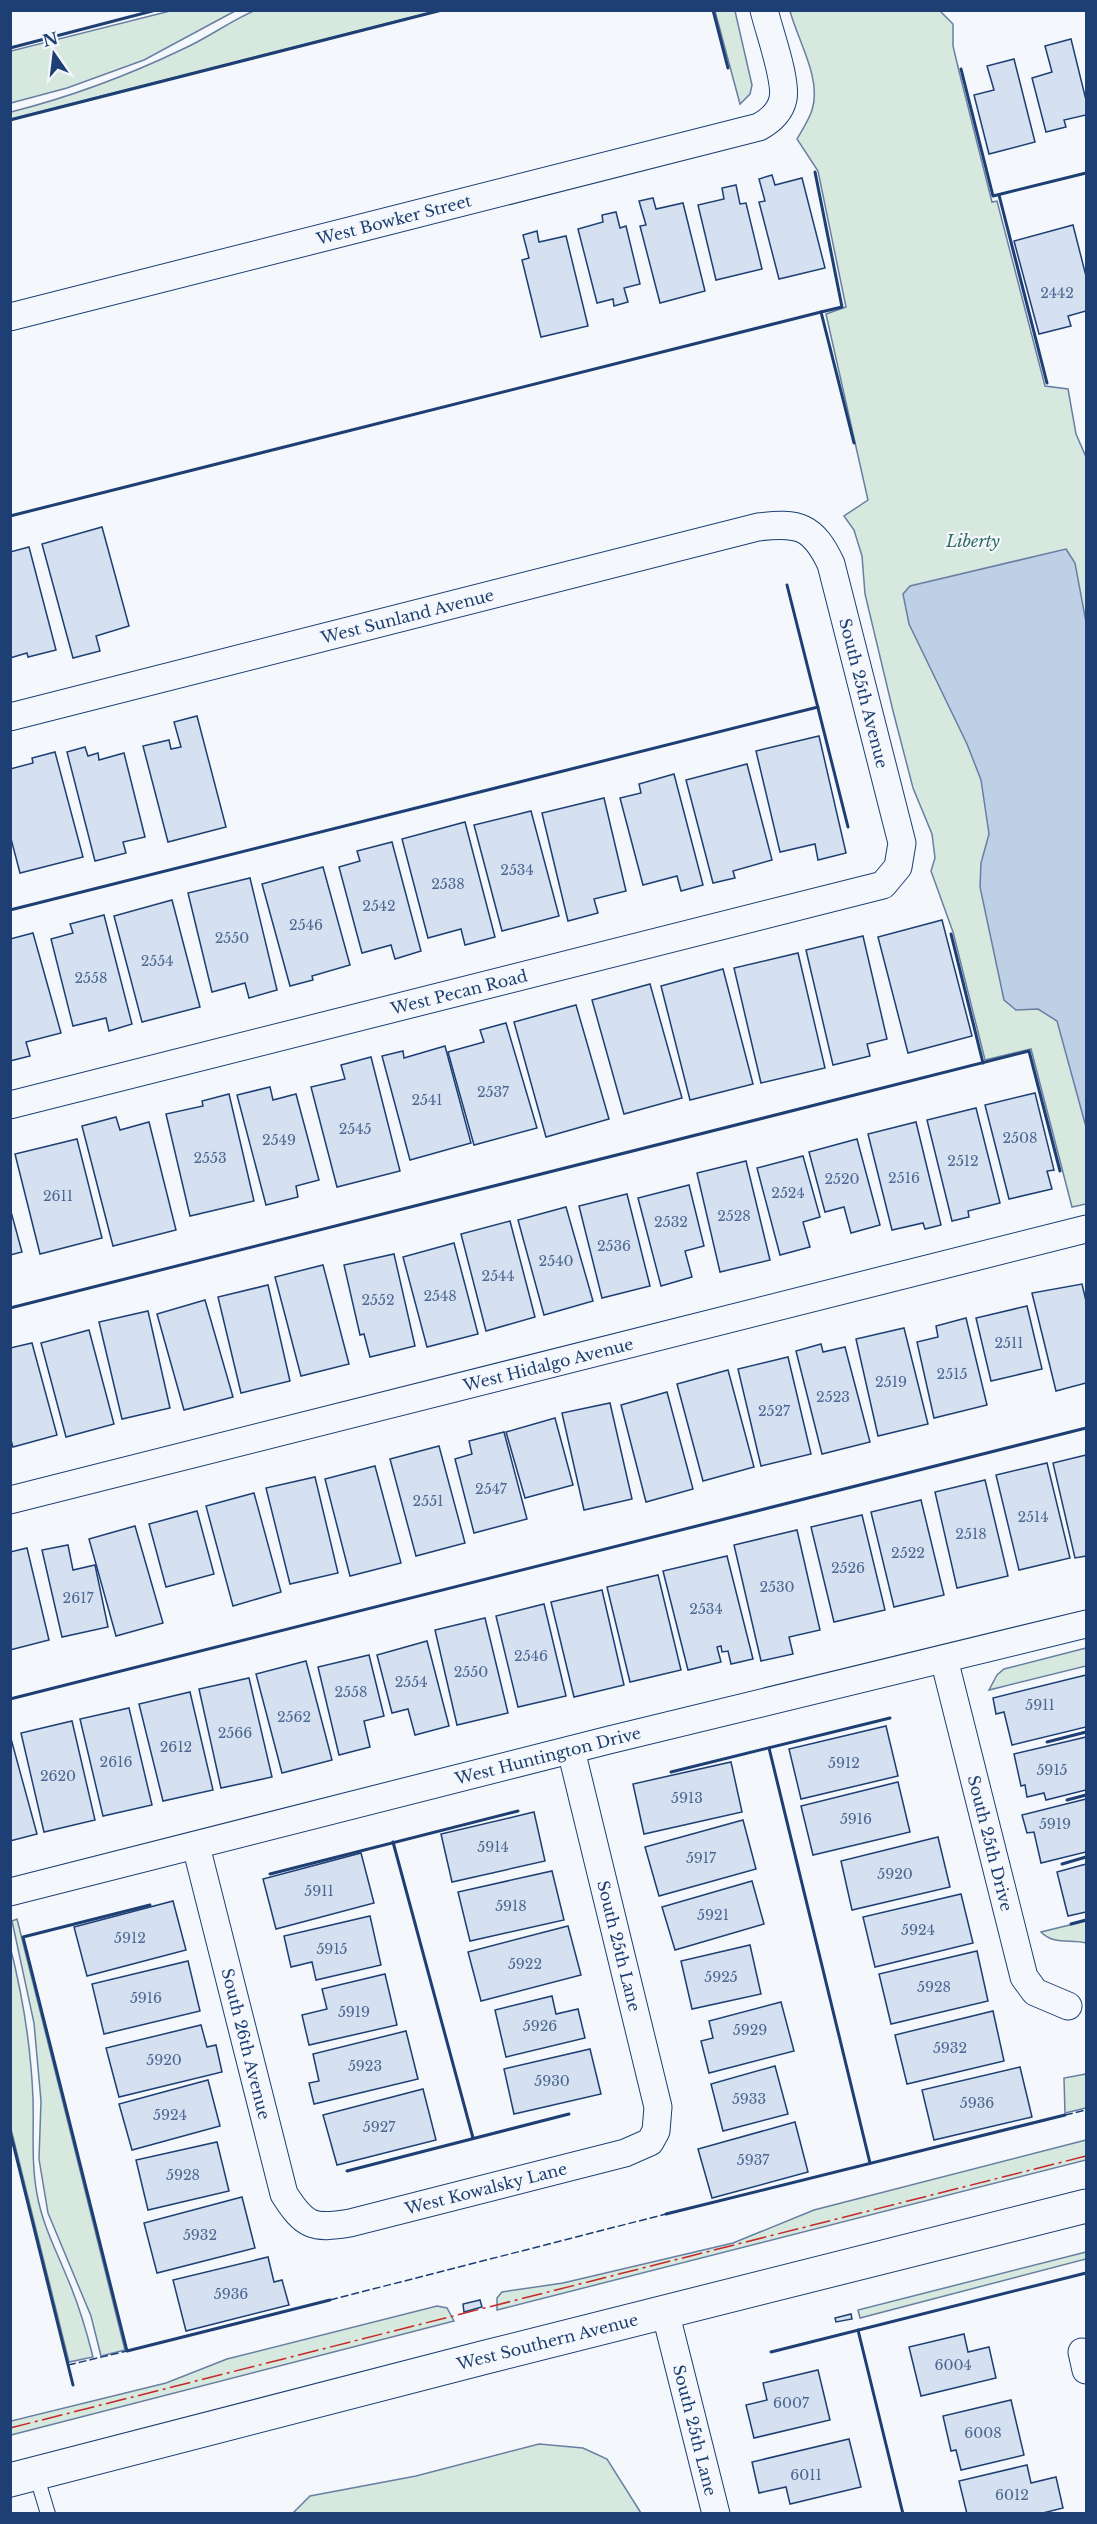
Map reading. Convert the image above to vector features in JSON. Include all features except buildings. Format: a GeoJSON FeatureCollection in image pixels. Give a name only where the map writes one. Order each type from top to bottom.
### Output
{"type":"FeatureCollection","features":[{"type":"Feature","properties":{"kind":"main road","name":"West Southern Avenue"},"geometry":{"type":"LineString","coordinates":[[23,2477],[665,2311],[1086,2206]]}},
{"type":"Feature","properties":{"kind":"street","name":"West Bowker Street"},"geometry":{"type":"LineString","coordinates":[[10,317],[759,127],[774,117],[783,99],[783,90],[764,10]]}},
{"type":"Feature","properties":{"kind":"street","name":"West Sunland Avenue"},"geometry":{"type":"LineString","coordinates":[[10,717],[758,527],[780,524],[804,528]]}},
{"type":"Feature","properties":{"kind":"street","name":"South 25th Avenue"},"geometry":{"type":"LineString","coordinates":[[804,528],[819,542],[831,564],[902,843],[898,867]]}},
{"type":"Feature","properties":{"kind":"street","name":"West Pecan Road"},"geometry":{"type":"LineString","coordinates":[[10,1105],[884,885],[898,867]]}},
{"type":"Feature","properties":{"kind":"street","name":"West Hidalgo Avenue"},"geometry":{"type":"LineString","coordinates":[[10,1500],[1086,1229]]}},
{"type":"Feature","properties":{"kind":"street","name":"West Huntington Drive"},"geometry":{"type":"LineString","coordinates":[[10,1892],[571,1750],[1086,1624]]}},
{"type":"Feature","properties":{"kind":"street","name":"South 25th Drive"},"geometry":{"type":"LineString","coordinates":[[944,1659],[1024,1977],[1035,1992],[1068,2006]]}},
{"type":"Feature","properties":{"kind":"street","name":"South 25th Lane"},"geometry":{"type":"LineString","coordinates":[[571,1750],[658,2108],[656,2131],[651,2142]]}},
{"type":"Feature","properties":{"kind":"street","name":"South 26th Avenue"},"geometry":{"type":"LineString","coordinates":[[196,1846],[284,2194],[303,2218],[318,2227]]}},
{"type":"Feature","properties":{"kind":"street","name":"West Kowalsky Lane"},"geometry":{"type":"LineString","coordinates":[[318,2227],[350,2223],[422,2205],[625,2153],[651,2142]]}},
{"type":"Feature","properties":{"kind":"street","name":"South 25th Lane"},"geometry":{"type":"LineString","coordinates":[[665,2311],[716,2514]]}},
{"type":"Feature","properties":{"kind":"lane"},"geometry":{"type":"LineString","coordinates":[[23,2477],[48,2514]]}},
{"type":"Feature","properties":{"kind":"green space"},"geometry":{"type":"Polygon","coordinates":[[[256,10],[436,11],[11,119],[11,112],[77,93],[162,59],[256,10]]]}},
{"type":"Feature","properties":{"kind":"green space"},"geometry":{"type":"Polygon","coordinates":[[[170,11],[235,11],[144,60],[67,88],[11,103],[11,51],[170,11]]]}},
{"type":"Feature","properties":{"kind":"green space"},"geometry":{"type":"Polygon","coordinates":[[[715,11],[735,11],[752,85],[750,94],[740,104],[715,11]]]}},
{"type":"Feature","properties":{"kind":"green space","name":"Liberty"},"geometry":{"type":"Polygon","coordinates":[[[790,11],[940,11],[953,24],[953,46],[992,202],[997,201],[1045,386],[1068,389],[1076,434],[1086,457],[1086,1204],[1072,1207],[1031,1049],[985,1060],[953,932],[931,871],[935,858],[932,834],[913,788],[893,711],[865,594],[862,556],[854,530],[844,516],[868,500],[826,314],[846,307],[818,171],[797,139],[812,110],[814,86],[808,60],[790,11]]]}},
{"type":"Feature","properties":{"kind":"green space"},"geometry":{"type":"Polygon","coordinates":[[[1086,1648],[1086,1666],[989,1690],[997,1675],[1004,1669],[1086,1648]]]}},
{"type":"Feature","properties":{"kind":"green space"},"geometry":{"type":"Polygon","coordinates":[[[17,1919],[125,2350],[101,2356],[91,2316],[48,2213],[39,2159],[41,2101],[34,2023],[12,1921],[17,1919]]]}},
{"type":"Feature","properties":{"kind":"green space"},"geometry":{"type":"Polygon","coordinates":[[[1086,1921],[1086,1943],[1051,1939],[1041,1932],[1086,1921]]]}},
{"type":"Feature","properties":{"kind":"green space"},"geometry":{"type":"Polygon","coordinates":[[[10,1946],[28,2041],[33,2099],[33,2158],[39,2205],[78,2305],[93,2357],[69,2362],[11,2129],[10,1946]]]}},
{"type":"Feature","properties":{"kind":"green space"},"geometry":{"type":"Polygon","coordinates":[[[1086,2074],[1086,2108],[1065,2113],[1064,2078],[1086,2074]]]}},
{"type":"Feature","properties":{"kind":"green space"},"geometry":{"type":"Polygon","coordinates":[[[1086,2140],[1086,2160],[497,2310],[497,2298],[502,2292],[563,2283],[733,2243],[814,2210],[1086,2140]]]}},
{"type":"Feature","properties":{"kind":"green space"},"geometry":{"type":"Polygon","coordinates":[[[1086,2252],[1086,2259],[860,2318],[858,2310],[1086,2252]]]}},
{"type":"Feature","properties":{"kind":"green space"},"geometry":{"type":"Polygon","coordinates":[[[437,2306],[447,2308],[454,2321],[11,2435],[11,2421],[166,2383],[227,2359],[437,2306]]]}},
{"type":"Feature","properties":{"kind":"green space"},"geometry":{"type":"Polygon","coordinates":[[[539,2444],[583,2448],[607,2459],[641,2513],[293,2513],[310,2496],[416,2476],[539,2444]]]}},
{"type":"Feature","properties":{"kind":"water"},"geometry":{"type":"Polygon","coordinates":[[[1066,549],[1075,563],[1086,622],[1086,1127],[1057,1021],[1038,1009],[1016,1010],[1004,1000],[980,887],[981,863],[989,834],[981,780],[967,744],[909,624],[903,594],[910,586],[1066,549]]]}},
{"type":"Feature","properties":{"kind":"fence"},"geometry":{"type":"LineString","coordinates":[[1065,2115],[1086,2110]]}},
{"type":"Feature","properties":{"kind":"fence"},"geometry":{"type":"LineString","coordinates":[[330,2300],[666,2214]]}},
{"type":"Feature","properties":{"kind":"fence"},"geometry":{"type":"LineString","coordinates":[[68,2365],[127,2351]]}},
{"type":"Feature","properties":{"kind":"wall"},"geometry":{"type":"LineString","coordinates":[[10,48],[156,10]]}},
{"type":"Feature","properties":{"kind":"wall"},"geometry":{"type":"LineString","coordinates":[[10,120],[442,10]]}},
{"type":"Feature","properties":{"kind":"wall"},"geometry":{"type":"LineString","coordinates":[[713,10],[728,68]]}},
{"type":"Feature","properties":{"kind":"wall"},"geometry":{"type":"LineString","coordinates":[[961,69],[993,196],[1086,173]]}},
{"type":"Feature","properties":{"kind":"wall"},"geometry":{"type":"LineString","coordinates":[[815,172],[842,307],[821,312],[854,443]]}},
{"type":"Feature","properties":{"kind":"wall"},"geometry":{"type":"LineString","coordinates":[[999,195],[1047,383]]}},
{"type":"Feature","properties":{"kind":"wall"},"geometry":{"type":"LineString","coordinates":[[10,516],[821,312]]}},
{"type":"Feature","properties":{"kind":"wall"},"geometry":{"type":"LineString","coordinates":[[787,585],[848,827]]}},
{"type":"Feature","properties":{"kind":"wall"},"geometry":{"type":"LineString","coordinates":[[10,910],[818,707]]}},
{"type":"Feature","properties":{"kind":"wall"},"geometry":{"type":"LineString","coordinates":[[951,934],[983,1063]]}},
{"type":"Feature","properties":{"kind":"wall"},"geometry":{"type":"LineString","coordinates":[[10,1308],[1029,1051],[1060,1171]]}},
{"type":"Feature","properties":{"kind":"wall"},"geometry":{"type":"LineString","coordinates":[[10,1699],[1086,1428]]}},
{"type":"Feature","properties":{"kind":"wall"},"geometry":{"type":"LineString","coordinates":[[671,1772],[890,1718]]}},
{"type":"Feature","properties":{"kind":"wall"},"geometry":{"type":"LineString","coordinates":[[1047,1742],[1086,1732]]}},
{"type":"Feature","properties":{"kind":"wall"},"geometry":{"type":"LineString","coordinates":[[769,1748],[870,2163]]}},
{"type":"Feature","properties":{"kind":"wall"},"geometry":{"type":"LineString","coordinates":[[1067,1800],[1086,1795]]}},
{"type":"Feature","properties":{"kind":"wall"},"geometry":{"type":"LineString","coordinates":[[270,1874],[518,1811]]}},
{"type":"Feature","properties":{"kind":"wall"},"geometry":{"type":"LineString","coordinates":[[393,1842],[473,2138]]}},
{"type":"Feature","properties":{"kind":"wall"},"geometry":{"type":"LineString","coordinates":[[1062,1864],[1086,1857]]}},
{"type":"Feature","properties":{"kind":"wall"},"geometry":{"type":"LineString","coordinates":[[150,1905],[23,1937],[127,2351],[330,2300]]}},
{"type":"Feature","properties":{"kind":"wall"},"geometry":{"type":"LineString","coordinates":[[1071,1924],[1086,1920]]}},
{"type":"Feature","properties":{"kind":"wall"},"geometry":{"type":"LineString","coordinates":[[347,2171],[569,2114]]}},
{"type":"Feature","properties":{"kind":"wall"},"geometry":{"type":"LineString","coordinates":[[666,2214],[1065,2115]]}},
{"type":"Feature","properties":{"kind":"wall"},"geometry":{"type":"LineString","coordinates":[[10,2131],[73,2385]]}},
{"type":"Feature","properties":{"kind":"wall"},"geometry":{"type":"LineString","coordinates":[[771,2352],[1086,2273]]}},
{"type":"Feature","properties":{"kind":"wall"},"geometry":{"type":"LineString","coordinates":[[858,2330],[903,2514]]}},
{"type":"Feature","properties":{"kind":"power"},"geometry":{"type":"LineString","coordinates":[[10,2428],[1086,2156]]}}]}
